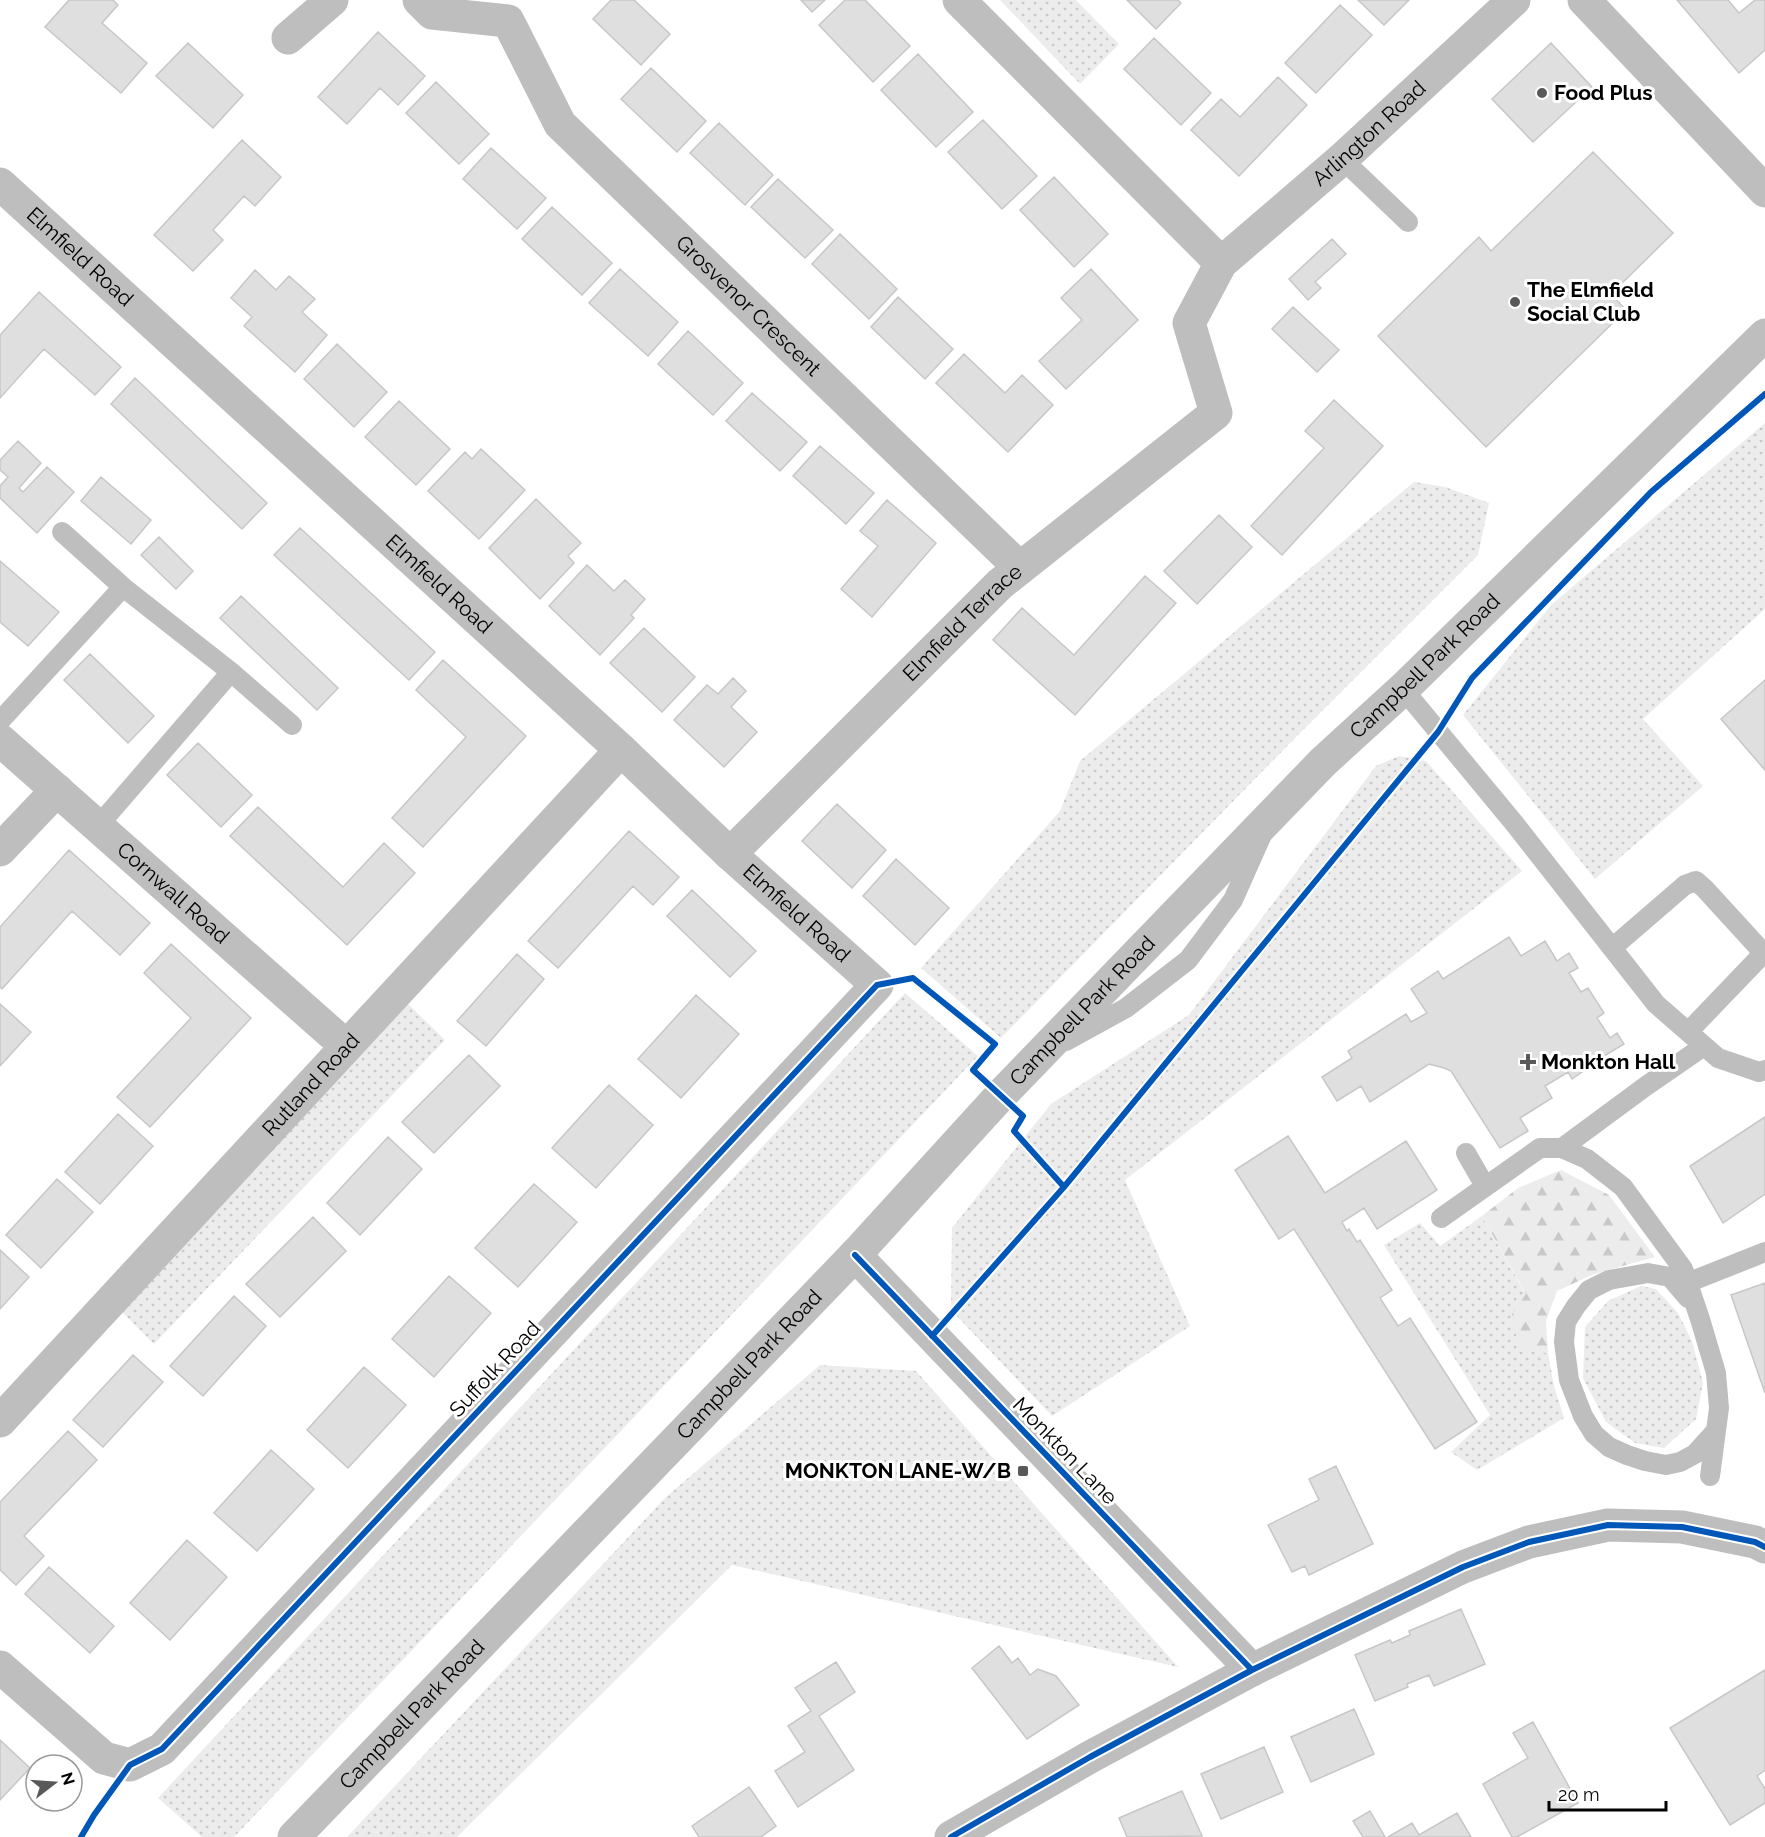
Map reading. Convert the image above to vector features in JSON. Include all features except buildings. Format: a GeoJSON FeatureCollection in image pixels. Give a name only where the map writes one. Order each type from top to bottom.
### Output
{"type":"FeatureCollection","features":[{"type":"Feature","properties":{"kind":"street"},"geometry":{"type":"LineString","coordinates":[[288,38],[332,0]]}},
{"type":"Feature","properties":{"kind":"street","name":"Grosvenor Crescent"},"geometry":{"type":"LineString","coordinates":[[419,0],[432,13],[512,10],[560,124],[1020,568]]}},
{"type":"Feature","properties":{"kind":"street"},"geometry":{"type":"LineString","coordinates":[[959,0],[1221,263]]}},
{"type":"Feature","properties":{"kind":"street","name":"Arlington Road"},"geometry":{"type":"LineString","coordinates":[[1221,263],[1342,159],[1514,0]]}},
{"type":"Feature","properties":{"kind":"street"},"geometry":{"type":"LineString","coordinates":[[1584,0],[1765,191]]}},
{"type":"Feature","properties":{"kind":"street","name":"Elmfield Road"},"geometry":{"type":"LineString","coordinates":[[0,185],[621,750],[730,855],[877,985]]}},
{"type":"Feature","properties":{"kind":"street","name":"Elmfield Terrace"},"geometry":{"type":"LineString","coordinates":[[730,855],[1000,584],[1216,413],[1189,323],[1221,263]]}},
{"type":"Feature","properties":{"kind":"street","name":"Campbell Park Road"},"geometry":{"type":"LineString","coordinates":[[294,1837],[855,1255],[1000,1095],[1323,762],[1403,689],[1765,335]]}},
{"type":"Feature","properties":{"kind":"street","name":"Cornwall Road"},"geometry":{"type":"LineString","coordinates":[[0,740],[346,1046]]}},
{"type":"Feature","properties":{"kind":"street","name":"Rutland Road"},"geometry":{"type":"LineString","coordinates":[[0,1421],[621,750]]}},
{"type":"Feature","properties":{"kind":"street"},"geometry":{"type":"LineString","coordinates":[[0,850],[57,790]]}},
{"type":"Feature","properties":{"kind":"street","name":"Suffolk Road"},"geometry":{"type":"LineString","coordinates":[[0,1667],[104,1758],[130,1765],[162,1749],[877,985]]}},
{"type":"Feature","properties":{"kind":"street","name":"Monkton Lane"},"geometry":{"type":"LineString","coordinates":[[855,1255],[1252,1670]]}},
{"type":"Feature","properties":{"kind":"street"},"geometry":{"type":"LineString","coordinates":[[951,1837],[996,1826],[1090,1757],[1252,1670],[1463,1567],[1529,1542],[1608,1526],[1682,1527],[1755,1542],[1765,1547]]}},
{"type":"Feature","properties":{"kind":"lane"},"geometry":{"type":"LineString","coordinates":[[1342,159],[1408,222]]}},
{"type":"Feature","properties":{"kind":"lane"},"geometry":{"type":"LineString","coordinates":[[62,532],[123,587],[231,672],[292,725]]}},
{"type":"Feature","properties":{"kind":"lane"},"geometry":{"type":"LineString","coordinates":[[0,721],[123,587]]}},
{"type":"Feature","properties":{"kind":"lane"},"geometry":{"type":"LineString","coordinates":[[98,826],[231,672]]}},
{"type":"Feature","properties":{"kind":"lane"},"geometry":{"type":"LineString","coordinates":[[1403,689],[1514,823],[1656,1004],[1718,1058],[1759,1072],[1765,1071]]}},
{"type":"Feature","properties":{"kind":"lane"},"geometry":{"type":"LineString","coordinates":[[1612,948],[1685,885],[1696,881],[1758,947],[1760,953],[1758,959],[1688,1032]]}},
{"type":"Feature","properties":{"kind":"lane"},"geometry":{"type":"LineString","coordinates":[[1562,1148],[1704,1046]]}},
{"type":"Feature","properties":{"kind":"lane"},"geometry":{"type":"LineString","coordinates":[[1441,1218],[1540,1148],[1562,1148],[1587,1159],[1623,1187],[1683,1269],[1716,1373],[1719,1408],[1710,1476]]}},
{"type":"Feature","properties":{"kind":"lane"},"geometry":{"type":"LineString","coordinates":[[1466,1153],[1485,1186]]}},
{"type":"Feature","properties":{"kind":"lane"},"geometry":{"type":"LineString","coordinates":[[1687,1283],[1765,1252]]}},
{"type":"Feature","properties":{"kind":"lane"},"geometry":{"type":"LineString","coordinates":[[1695,1306],[1670,1277],[1648,1273],[1609,1280],[1588,1290],[1566,1322],[1564,1342],[1566,1361],[1569,1380],[1583,1416],[1594,1434],[1609,1447],[1645,1461],[1666,1465],[1680,1462],[1695,1454],[1714,1433]]}},
{"type":"Feature","properties":{"kind":"green space"},"geometry":{"type":"Polygon","coordinates":[[[1000,0],[1076,0],[1119,44],[1080,84],[1000,0]]]}},
{"type":"Feature","properties":{"kind":"green space"},"geometry":{"type":"Polygon","coordinates":[[[1765,423],[1765,609],[1643,719],[1703,786],[1595,879],[1463,715],[1551,605],[1765,423]]]}},
{"type":"Feature","properties":{"kind":"green space"},"geometry":{"type":"Polygon","coordinates":[[[1414,482],[1445,487],[1489,503],[1478,555],[1001,1038],[921,968],[1060,811],[1080,761],[1414,482]]]}},
{"type":"Feature","properties":{"kind":"green space"},"geometry":{"type":"Polygon","coordinates":[[[1399,756],[1426,761],[1522,871],[1125,1180],[1190,1326],[1052,1416],[951,1310],[952,1228],[1051,1104],[1189,1015],[1376,766],[1399,756]]]}},
{"type":"Feature","properties":{"kind":"green space"},"geometry":{"type":"Polygon","coordinates":[[[905,993],[978,1056],[234,1837],[202,1837],[158,1798],[905,993]]]}},
{"type":"Feature","properties":{"kind":"green space"},"geometry":{"type":"Polygon","coordinates":[[[406,1002],[445,1040],[154,1344],[119,1309],[406,1002]]]}},
{"type":"Feature","properties":{"kind":"green space"},"geometry":{"type":"Polygon","coordinates":[[[1561,1170],[1609,1195],[1655,1257],[1594,1274],[1557,1291],[1546,1321],[1548,1353],[1519,1349],[1512,1314],[1526,1294],[1482,1216],[1518,1188],[1561,1170]]]}},
{"type":"Feature","properties":{"kind":"green space"},"geometry":{"type":"Polygon","coordinates":[[[1482,1216],[1526,1295],[1519,1348],[1548,1353],[1554,1386],[1564,1418],[1477,1470],[1451,1452],[1490,1415],[1384,1245],[1420,1223],[1440,1246],[1482,1216]]]}},
{"type":"Feature","properties":{"kind":"green space"},"geometry":{"type":"Polygon","coordinates":[[[1641,1286],[1656,1289],[1678,1313],[1692,1341],[1703,1383],[1696,1419],[1664,1448],[1635,1443],[1606,1422],[1583,1378],[1585,1327],[1608,1301],[1641,1286]]]}},
{"type":"Feature","properties":{"kind":"green space"},"geometry":{"type":"Polygon","coordinates":[[[820,1365],[916,1371],[1178,1667],[732,1565],[457,1837],[347,1837],[666,1497],[820,1365]]]}},
{"type":"Feature","properties":{"kind":"cycle path"},"geometry":{"type":"LineString","coordinates":[[932,1336],[1064,1187],[1438,732],[1472,678],[1651,492],[1765,394]]}},
{"type":"Feature","properties":{"kind":"cycle path"},"geometry":{"type":"LineString","coordinates":[[81,1837],[130,1765],[162,1749],[877,985],[913,978],[995,1044],[973,1070],[1023,1116],[1014,1131],[1064,1187]]}},
{"type":"Feature","properties":{"kind":"cycle path"},"geometry":{"type":"LineString","coordinates":[[855,1255],[1252,1670]]}},
{"type":"Feature","properties":{"kind":"cycle path"},"geometry":{"type":"LineString","coordinates":[[951,1837],[1090,1757],[1252,1670],[1463,1567],[1529,1542],[1608,1525],[1682,1527],[1755,1542],[1765,1547]]}},
{"type":"Feature","properties":{"kind":"place","name":"Food Plus"},"geometry":{"type":"Point","coordinates":[1542,93]}},
{"type":"Feature","properties":{"kind":"place","name":"The Elmfield Social Club"},"geometry":{"type":"Point","coordinates":[1515,302]}},
{"type":"Feature","properties":{"kind":"place","name":"Monkton Hall"},"geometry":{"type":"Point","coordinates":[1528,1062]}},
{"type":"Feature","properties":{"kind":"place","name":"MONKTON LANE-W/B"},"geometry":{"type":"Point","coordinates":[1023,1471]}}]}
